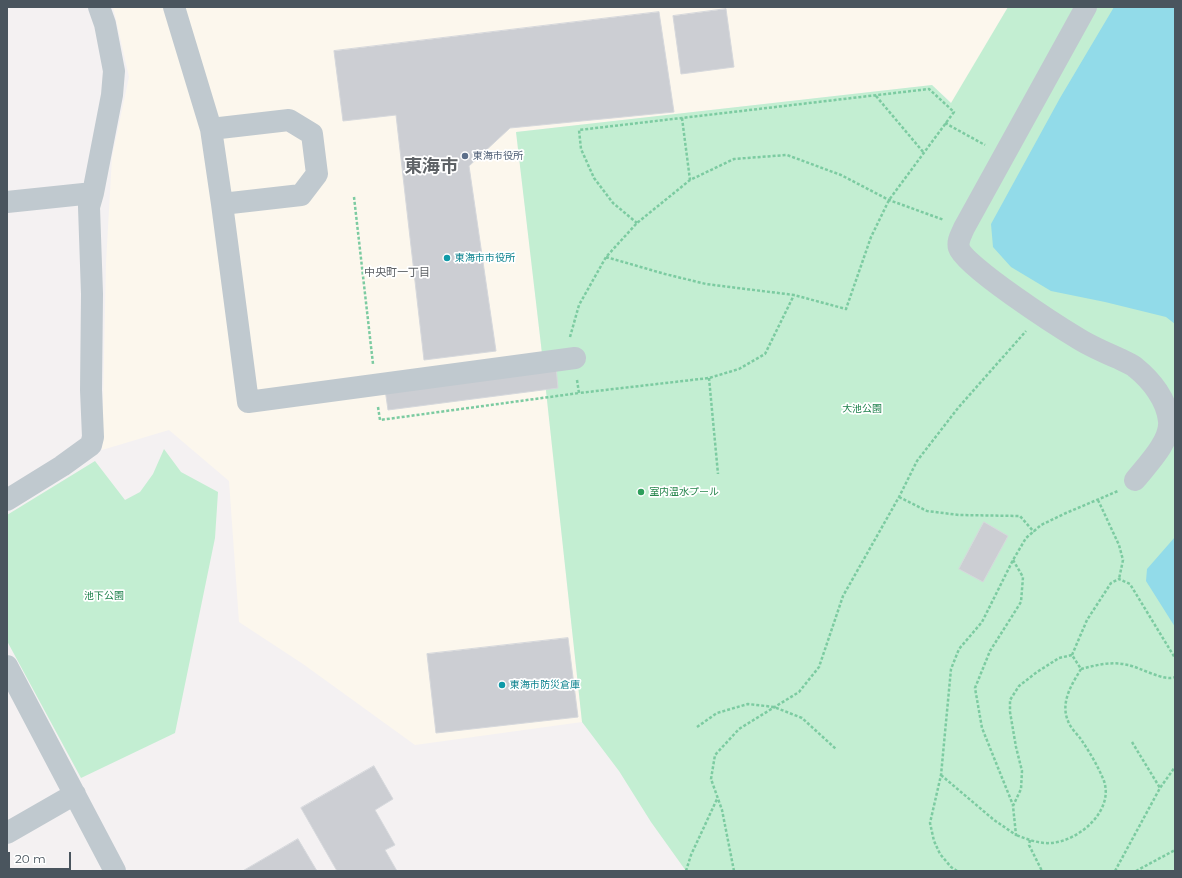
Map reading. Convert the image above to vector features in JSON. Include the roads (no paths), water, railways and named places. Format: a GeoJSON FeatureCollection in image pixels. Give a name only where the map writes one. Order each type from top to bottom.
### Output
{"type":"FeatureCollection","features":[{"type":"Feature","properties":{"kind":"street"},"geometry":{"type":"LineString","coordinates":[[7,500],[62,466],[91,445],[93,437],[91,390],[92,294],[89,206],[93,193],[112,95],[114,71],[105,24],[99,7]]}},
{"type":"Feature","properties":{"kind":"street"},"geometry":{"type":"LineString","coordinates":[[174,7],[211,128],[248,402],[570,358]]}},
{"type":"Feature","properties":{"kind":"street"},"geometry":{"type":"LineString","coordinates":[[1086,7],[1003,155],[958,242],[960,250],[968,260],[1001,287],[1079,339],[1136,367],[1156,388],[1166,408],[1169,422],[1166,436],[1155,455],[1135,480]]}},
{"type":"Feature","properties":{"kind":"street"},"geometry":{"type":"LineString","coordinates":[[211,128],[289,120],[312,134],[317,174],[301,195],[222,204]]}},
{"type":"Feature","properties":{"kind":"street"},"geometry":{"type":"LineString","coordinates":[[7,202],[93,193]]}},
{"type":"Feature","properties":{"kind":"street"},"geometry":{"type":"LineString","coordinates":[[7,666],[115,871]]}},
{"type":"Feature","properties":{"kind":"street"},"geometry":{"type":"LineString","coordinates":[[7,833],[75,794]]}},
{"type":"Feature","properties":{"kind":"water"},"geometry":{"type":"Polygon","coordinates":[[[1114,7],[1175,7],[1175,324],[1166,317],[1051,291],[1011,267],[993,247],[991,224],[1060,98],[1114,7]]]}},
{"type":"Feature","properties":{"kind":"water"},"geometry":{"type":"Polygon","coordinates":[[[1175,537],[1175,627],[1146,581],[1147,569],[1175,537]]]}},
{"type":"Feature","properties":{"kind":"place","name":"東海市役所"},"geometry":{"type":"Point","coordinates":[465,156]}},
{"type":"Feature","properties":{"kind":"place","name":"東海市市役所"},"geometry":{"type":"Point","coordinates":[447,258]}},
{"type":"Feature","properties":{"kind":"place","name":"室内温水プール"},"geometry":{"type":"Point","coordinates":[641,492]}},
{"type":"Feature","properties":{"kind":"place","name":"東海市防災倉庫"},"geometry":{"type":"Point","coordinates":[502,685]}},
{"type":"Feature","properties":{"kind":"district","name":"東海市"},"geometry":{"type":"Point","coordinates":[431,167]}},
{"type":"Feature","properties":{"kind":"district","name":"中央町一丁目"},"geometry":{"type":"Point","coordinates":[397,273]}},
{"type":"Feature","properties":{"kind":"park label","name":"大池公園"},"geometry":{"type":"Point","coordinates":[862,409]}},
{"type":"Feature","properties":{"kind":"park label","name":"池下公園"},"geometry":{"type":"Point","coordinates":[104,596]}}]}
